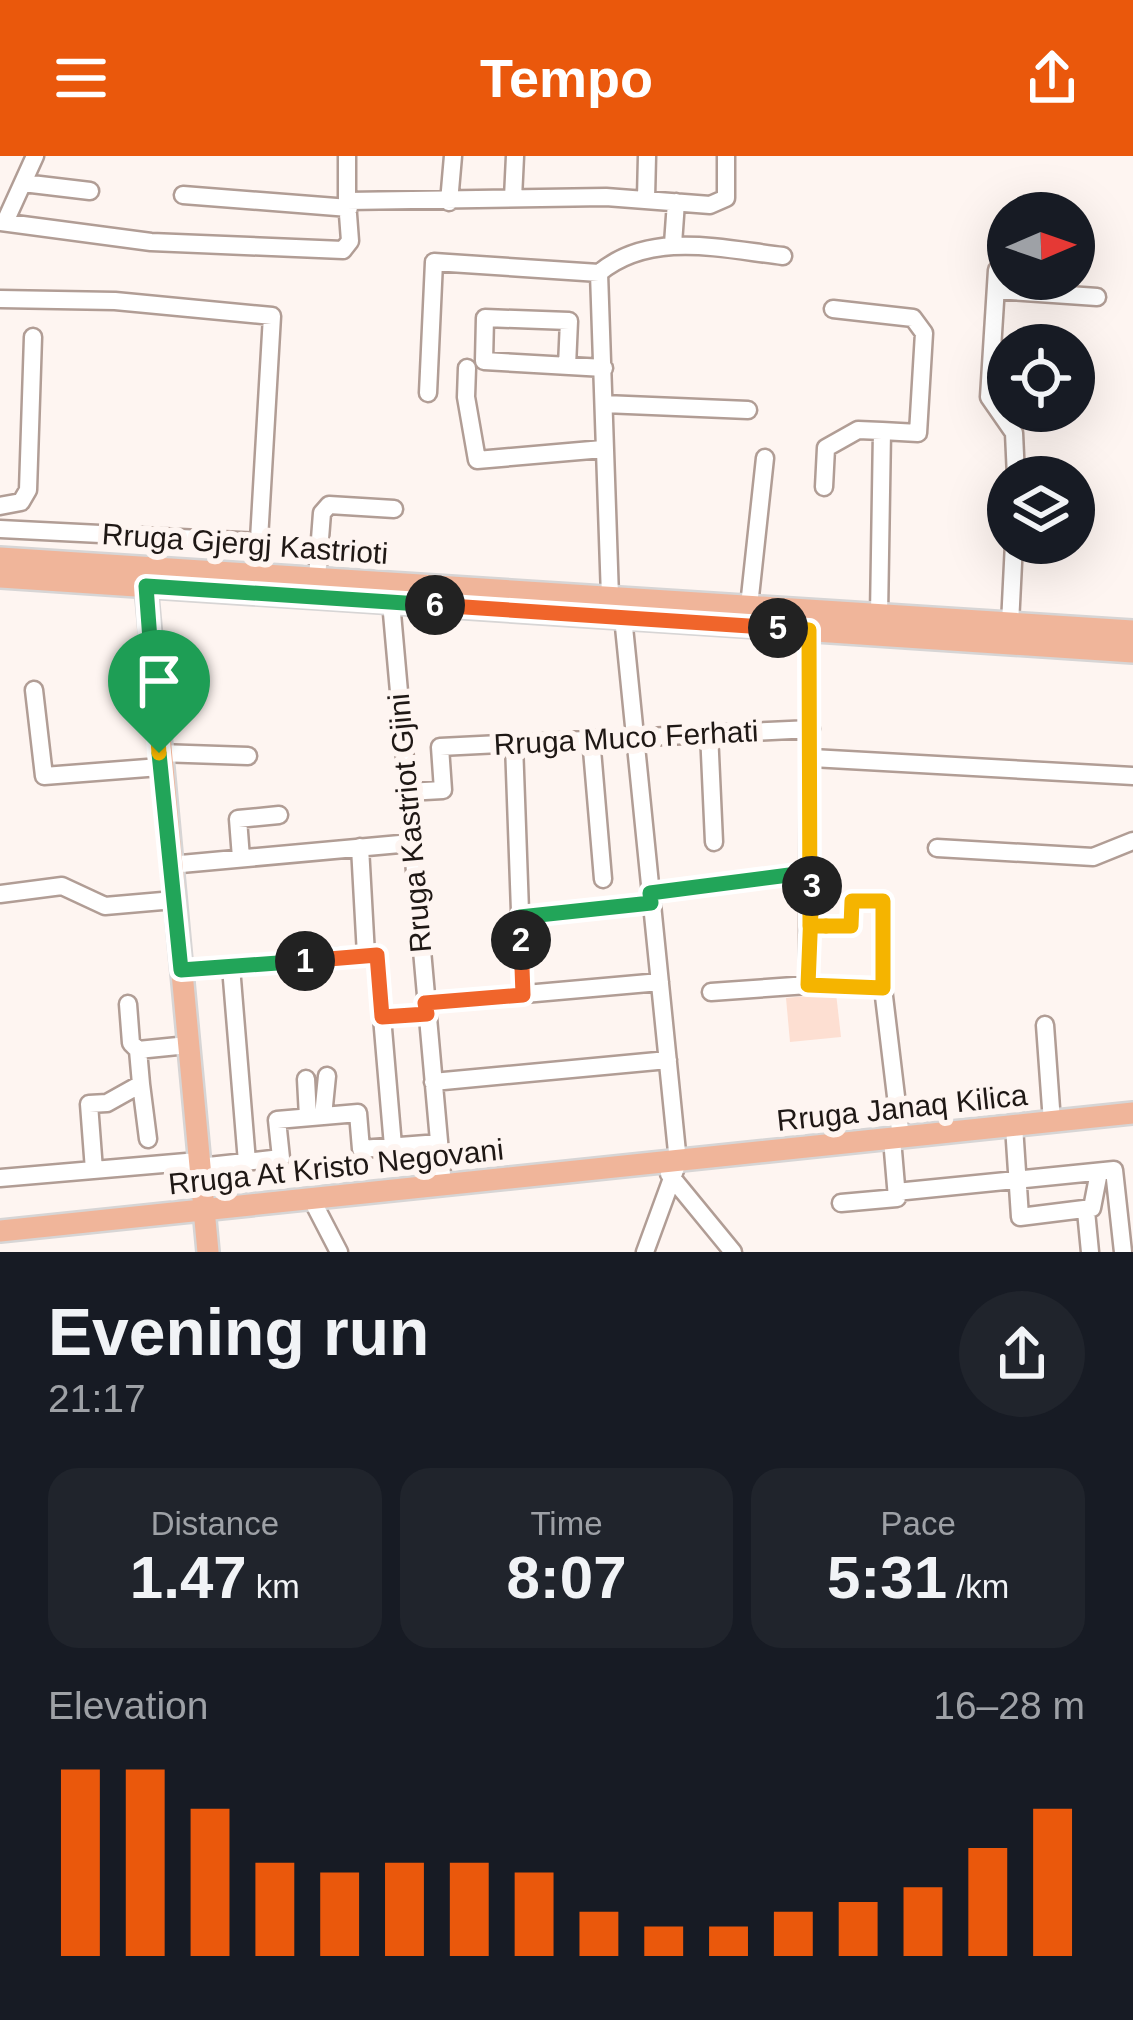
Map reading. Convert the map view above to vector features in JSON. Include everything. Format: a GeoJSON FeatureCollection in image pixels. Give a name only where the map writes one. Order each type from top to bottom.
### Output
{"type":"FeatureCollection","features":[{"type":"Feature","properties":{"kind":"main road","name":"Rruga Gjergj Kastrioti"},"geometry":{"type":"LineString","coordinates":[[0,557],[1133,631]]}},
{"type":"Feature","properties":{"kind":"main road","name":"Rruga Gjergj Kastrioti"},"geometry":{"type":"LineString","coordinates":[[0,578],[1133,652]]}},
{"type":"Feature","properties":{"kind":"main road"},"geometry":{"type":"LineString","coordinates":[[146,586],[208,1252]]}},
{"type":"Feature","properties":{"kind":"main road","name":"Rruga Janaq Kilica"},"geometry":{"type":"LineString","coordinates":[[670,1168],[1133,1113]]}},
{"type":"Feature","properties":{"kind":"main road","name":"Rruga At Kristo Negovani"},"geometry":{"type":"LineString","coordinates":[[0,1231],[670,1168]]}},
{"type":"Feature","properties":{"kind":"street"},"geometry":{"type":"LineString","coordinates":[[35,156],[3,222],[151,242],[343,250],[350,241],[347,156]]}},
{"type":"Feature","properties":{"kind":"street"},"geometry":{"type":"LineString","coordinates":[[449,202],[453,156]]}},
{"type":"Feature","properties":{"kind":"street"},"geometry":{"type":"LineString","coordinates":[[513,198],[515,156]]}},
{"type":"Feature","properties":{"kind":"street"},"geometry":{"type":"LineString","coordinates":[[646,198],[647,156]]}},
{"type":"Feature","properties":{"kind":"street"},"geometry":{"type":"LineString","coordinates":[[183,195],[348,205],[513,198],[723,202],[726,156]]}},
{"type":"Feature","properties":{"kind":"street"},"geometry":{"type":"LineString","coordinates":[[23,183],[90,191]]}},
{"type":"Feature","properties":{"kind":"street"},"geometry":{"type":"LineString","coordinates":[[673,244],[676,202]]}},
{"type":"Feature","properties":{"kind":"street"},"geometry":{"type":"LineString","coordinates":[[428,394],[434,262],[599,273],[642,251],[673,244],[783,256]]}},
{"type":"Feature","properties":{"kind":"street"},"geometry":{"type":"LineString","coordinates":[[599,273],[610,597]]}},
{"type":"Feature","properties":{"kind":"street"},"geometry":{"type":"LineString","coordinates":[[0,299],[115,301],[272,316],[257,574]]}},
{"type":"Feature","properties":{"kind":"street"},"geometry":{"type":"LineString","coordinates":[[995,300],[988,397],[1015,433],[1016,456]]}},
{"type":"Feature","properties":{"kind":"street"},"geometry":{"type":"LineString","coordinates":[[824,487],[826,448],[858,430],[918,433],[922,325],[913,318],[833,309]]}},
{"type":"Feature","properties":{"kind":"street"},"geometry":{"type":"LineString","coordinates":[[567,366],[569,321],[485,318],[484,361],[567,366],[604,368]]}},
{"type":"Feature","properties":{"kind":"street"},"geometry":{"type":"LineString","coordinates":[[0,506],[21,502],[28,490],[33,337]]}},
{"type":"Feature","properties":{"kind":"street"},"geometry":{"type":"LineString","coordinates":[[467,368],[466,397],[477,460],[603,449]]}},
{"type":"Feature","properties":{"kind":"street"},"geometry":{"type":"LineString","coordinates":[[604,404],[748,410]]}},
{"type":"Feature","properties":{"kind":"street"},"geometry":{"type":"LineString","coordinates":[[879,615],[882,431]]}},
{"type":"Feature","properties":{"kind":"street"},"geometry":{"type":"LineString","coordinates":[[749,606],[765,458]]}},
{"type":"Feature","properties":{"kind":"street"},"geometry":{"type":"LineString","coordinates":[[317,578],[322,513],[329,506],[394,509]]}},
{"type":"Feature","properties":{"kind":"street"},"geometry":{"type":"LineString","coordinates":[[0,529],[259,542]]}},
{"type":"Feature","properties":{"kind":"street"},"geometry":{"type":"LineString","coordinates":[[1010,624],[1012,564]]}},
{"type":"Feature","properties":{"kind":"street","name":"Rruga Kastriot Gjini"},"geometry":{"type":"LineString","coordinates":[[391,602],[443,1186]]}},
{"type":"Feature","properties":{"kind":"street"},"geometry":{"type":"LineString","coordinates":[[623,617],[668,1060],[670,1168],[646,1252]]}},
{"type":"Feature","properties":{"kind":"street"},"geometry":{"type":"LineString","coordinates":[[808,985],[812,872],[809,630]]}},
{"type":"Feature","properties":{"kind":"street"},"geometry":{"type":"LineString","coordinates":[[34,690],[44,776],[159,760],[248,756]]}},
{"type":"Feature","properties":{"kind":"street","name":"Rruga Muco Ferhati"},"geometry":{"type":"LineString","coordinates":[[407,792],[443,790],[440,747],[811,729]]}},
{"type":"Feature","properties":{"kind":"street"},"geometry":{"type":"LineString","coordinates":[[709,732],[714,842]]}},
{"type":"Feature","properties":{"kind":"street"},"geometry":{"type":"LineString","coordinates":[[591,737],[603,879]]}},
{"type":"Feature","properties":{"kind":"street"},"geometry":{"type":"LineString","coordinates":[[514,744],[523,995]]}},
{"type":"Feature","properties":{"kind":"street"},"geometry":{"type":"LineString","coordinates":[[812,758],[1133,776]]}},
{"type":"Feature","properties":{"kind":"street"},"geometry":{"type":"LineString","coordinates":[[241,858],[238,819],[279,815]]}},
{"type":"Feature","properties":{"kind":"street"},"geometry":{"type":"LineString","coordinates":[[937,848],[1093,857],[1133,841]]}},
{"type":"Feature","properties":{"kind":"street"},"geometry":{"type":"LineString","coordinates":[[170,865],[411,843]]}},
{"type":"Feature","properties":{"kind":"street"},"geometry":{"type":"LineString","coordinates":[[360,847],[366,956]]}},
{"type":"Feature","properties":{"kind":"street"},"geometry":{"type":"LineString","coordinates":[[520,917],[812,872]]}},
{"type":"Feature","properties":{"kind":"street"},"geometry":{"type":"LineString","coordinates":[[0,894],[62,886],[105,906],[174,900]]}},
{"type":"Feature","properties":{"kind":"street"},"geometry":{"type":"LineString","coordinates":[[810,926],[851,926],[852,901],[883,901],[883,988],[897,1198],[841,1203]]}},
{"type":"Feature","properties":{"kind":"street"},"geometry":{"type":"LineString","coordinates":[[181,970],[377,955],[393,1146]]}},
{"type":"Feature","properties":{"kind":"street"},"geometry":{"type":"LineString","coordinates":[[231,967],[248,1162]]}},
{"type":"Feature","properties":{"kind":"street"},"geometry":{"type":"LineString","coordinates":[[382,1017],[523,995],[660,982]]}},
{"type":"Feature","properties":{"kind":"street"},"geometry":{"type":"LineString","coordinates":[[711,992],[808,985],[883,988]]}},
{"type":"Feature","properties":{"kind":"street"},"geometry":{"type":"LineString","coordinates":[[128,1004],[148,1139]]}},
{"type":"Feature","properties":{"kind":"street"},"geometry":{"type":"LineString","coordinates":[[1045,1025],[1052,1122]]}},
{"type":"Feature","properties":{"kind":"street"},"geometry":{"type":"LineString","coordinates":[[138,1050],[188,1046]]}},
{"type":"Feature","properties":{"kind":"street"},"geometry":{"type":"LineString","coordinates":[[434,1082],[668,1060]]}},
{"type":"Feature","properties":{"kind":"street"},"geometry":{"type":"LineString","coordinates":[[315,1117],[327,1076]]}},
{"type":"Feature","properties":{"kind":"street"},"geometry":{"type":"LineString","coordinates":[[306,1079],[315,1117]]}},
{"type":"Feature","properties":{"kind":"street"},"geometry":{"type":"LineString","coordinates":[[94,1171],[89,1104],[107,1103],[140,1084]]}},
{"type":"Feature","properties":{"kind":"street"},"geometry":{"type":"LineString","coordinates":[[0,1178],[281,1158],[277,1120],[358,1113],[361,1149],[439,1143]]}},
{"type":"Feature","properties":{"kind":"street"},"geometry":{"type":"LineString","coordinates":[[1015,1126],[1020,1217],[1085,1211],[1095,1202],[1099,1172]]}},
{"type":"Feature","properties":{"kind":"street"},"geometry":{"type":"LineString","coordinates":[[670,1168],[733,1252]]}},
{"type":"Feature","properties":{"kind":"street"},"geometry":{"type":"LineString","coordinates":[[896,1192],[1114,1170],[1123,1252]]}},
{"type":"Feature","properties":{"kind":"street"},"geometry":{"type":"LineString","coordinates":[[312,1200],[339,1252]]}},
{"type":"Feature","properties":{"kind":"street"},"geometry":{"type":"LineString","coordinates":[[1085,1211],[1090,1252]]}},
{"type":"Feature","properties":{"kind":"shaded area"},"geometry":{"type":"Polygon","coordinates":[[[836,993],[841,1037],[790,1042],[786,998],[836,993]]]}},
{"type":"Feature","properties":{"kind":"route"},"geometry":{"type":"LineString","coordinates":[[159,753],[146,586],[809,630],[812,872],[810,926],[851,926],[852,901],[883,901],[883,988],[808,985],[812,872],[650,893],[651,903],[520,917],[523,995],[425,1003],[427,1014],[382,1017],[377,955],[181,970],[159,753]]}}]}
